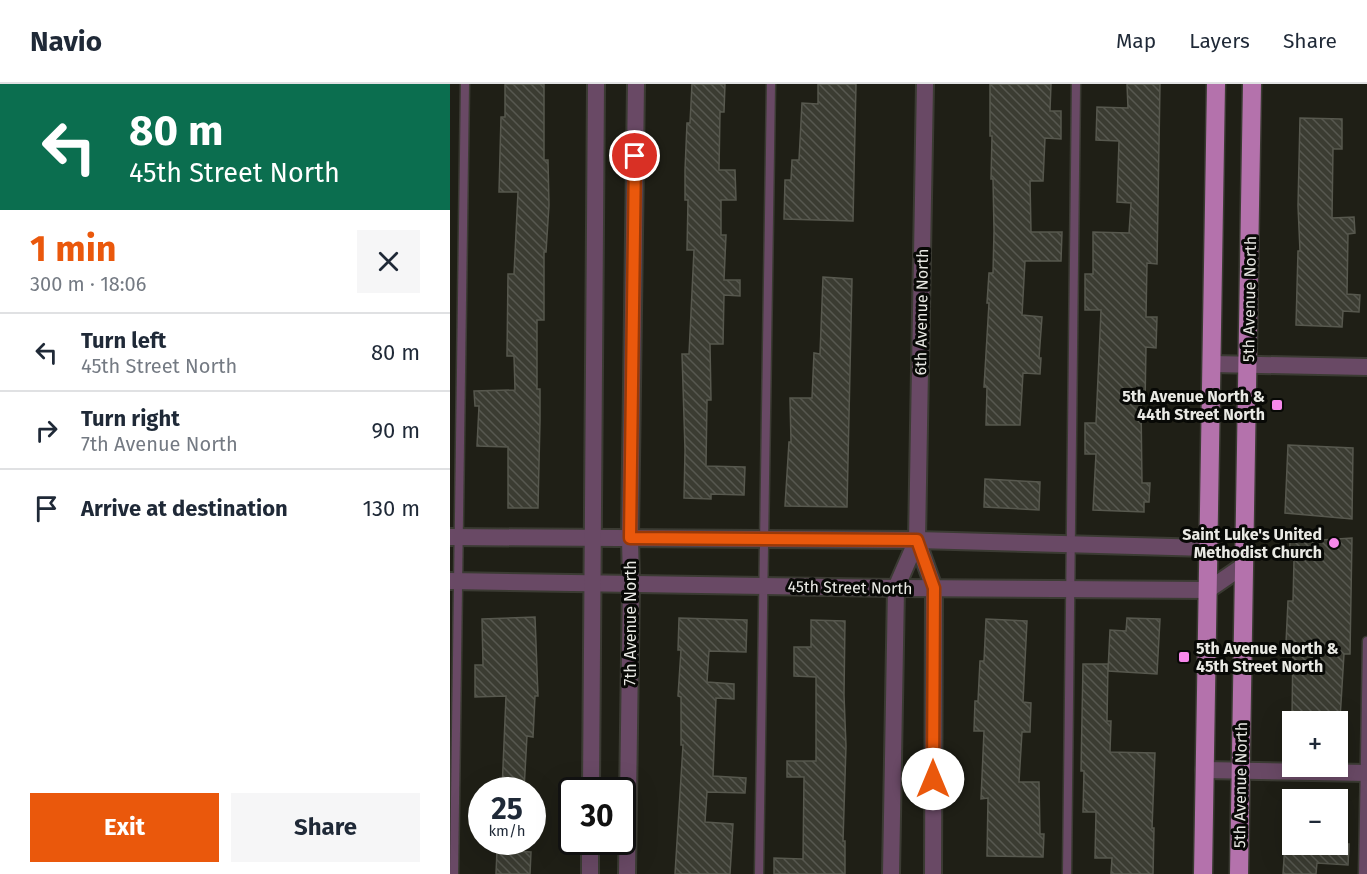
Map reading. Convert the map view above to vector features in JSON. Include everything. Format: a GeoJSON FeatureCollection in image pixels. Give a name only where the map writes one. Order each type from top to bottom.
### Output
{"type":"FeatureCollection","features":[{"type":"Feature","properties":{"kind":"main road"},"geometry":{"type":"LineString","coordinates":[[1203,874],[1216,84]]}},
{"type":"Feature","properties":{"kind":"main road","name":"5th Avenue North"},"geometry":{"type":"LineString","coordinates":[[1239,874],[1252,84]]}},
{"type":"Feature","properties":{"kind":"street"},"geometry":{"type":"LineString","coordinates":[[591,777],[593,582],[591,538],[596,84]]}},
{"type":"Feature","properties":{"kind":"street","name":"7th Avenue North"},"geometry":{"type":"LineString","coordinates":[[627,874],[636,84]]}},
{"type":"Feature","properties":{"kind":"street","name":"6th Avenue North"},"geometry":{"type":"LineString","coordinates":[[925,84],[917,540],[934,588],[933,874]]}},
{"type":"Feature","properties":{"kind":"street"},"geometry":{"type":"LineString","coordinates":[[1212,364],[1367,367]]}},
{"type":"Feature","properties":{"kind":"street"},"geometry":{"type":"LineString","coordinates":[[454,537],[917,540],[1209,548]]}},
{"type":"Feature","properties":{"kind":"street","name":"6th Avenue North"},"geometry":{"type":"LineString","coordinates":[[891,874],[896,588],[917,540]]}},
{"type":"Feature","properties":{"kind":"street"},"geometry":{"type":"LineString","coordinates":[[1208,590],[1243,566]]}},
{"type":"Feature","properties":{"kind":"street","name":"45th Street North"},"geometry":{"type":"LineString","coordinates":[[454,581],[1208,590]]}},
{"type":"Feature","properties":{"kind":"street"},"geometry":{"type":"LineString","coordinates":[[1204,770],[1366,772]]}},
{"type":"Feature","properties":{"kind":"street"},"geometry":{"type":"LineString","coordinates":[[590,855],[590,874]]}},
{"type":"Feature","properties":{"kind":"lane"},"geometry":{"type":"LineString","coordinates":[[454,874],[454,537],[465,84]]}},
{"type":"Feature","properties":{"kind":"lane"},"geometry":{"type":"LineString","coordinates":[[759,874],[771,84]]}},
{"type":"Feature","properties":{"kind":"lane"},"geometry":{"type":"LineString","coordinates":[[1067,874],[1076,84]]}},
{"type":"Feature","properties":{"kind":"lane"},"geometry":{"type":"LineString","coordinates":[[1363,874],[1367,641]]}},
{"type":"Feature","properties":{"kind":"building"},"geometry":{"type":"Polygon","coordinates":[[[505,84],[544,84],[544,160],[548,160],[549,205],[546,252],[544,252],[544,320],[537,320],[537,389],[540,389],[538,508],[508,508],[508,447],[477,446],[479,406],[475,406],[474,391],[515,390],[514,356],[507,356],[508,274],[514,274],[518,192],[499,192],[501,117],[505,117],[505,84]]]}},
{"type":"Feature","properties":{"kind":"building"},"geometry":{"type":"Polygon","coordinates":[[[692,84],[725,84],[724,112],[720,112],[719,170],[735,170],[736,200],[721,200],[721,235],[726,235],[724,280],[740,280],[740,296],[724,295],[723,344],[710,344],[711,400],[707,400],[706,466],[745,467],[744,495],[711,494],[711,499],[684,498],[682,354],[689,354],[694,250],[687,250],[688,200],[685,200],[685,170],[687,123],[690,123],[692,84]]]}},
{"type":"Feature","properties":{"kind":"building"},"geometry":{"type":"Polygon","coordinates":[[[818,84],[856,84],[853,221],[784,219],[785,180],[791,180],[792,160],[799,160],[802,103],[818,104],[818,84]]]}},
{"type":"Feature","properties":{"kind":"building"},"geometry":{"type":"Polygon","coordinates":[[[990,84],[1051,84],[1050,111],[1061,111],[1061,139],[1045,138],[1043,181],[1030,181],[1031,232],[1062,232],[1061,261],[1025,261],[1022,315],[1042,317],[1039,358],[1041,358],[1040,374],[1023,373],[1020,425],[986,425],[987,387],[984,387],[989,303],[987,303],[989,273],[993,273],[994,231],[990,84]]]}},
{"type":"Feature","properties":{"kind":"building"},"geometry":{"type":"Polygon","coordinates":[[[1127,84],[1160,84],[1157,264],[1147,263],[1146,317],[1157,317],[1156,348],[1146,347],[1145,404],[1141,404],[1142,483],[1150,483],[1149,502],[1144,502],[1144,512],[1093,510],[1096,454],[1085,454],[1085,423],[1096,423],[1101,310],[1085,310],[1085,274],[1093,274],[1093,232],[1129,233],[1131,203],[1117,202],[1119,141],[1096,140],[1097,107],[1128,108],[1127,84]]]}},
{"type":"Feature","properties":{"kind":"building"},"geometry":{"type":"Polygon","coordinates":[[[1300,118],[1342,119],[1342,149],[1333,149],[1332,218],[1354,217],[1355,233],[1348,234],[1347,294],[1360,295],[1359,312],[1343,311],[1342,327],[1296,325],[1298,251],[1300,251],[1298,206],[1300,118]]]}},
{"type":"Feature","properties":{"kind":"building"},"geometry":{"type":"Polygon","coordinates":[[[823,277],[852,279],[847,507],[785,506],[789,442],[791,442],[790,398],[812,398],[814,353],[820,354],[823,277]]]}},
{"type":"Feature","properties":{"kind":"building"},"geometry":{"type":"Polygon","coordinates":[[[1288,445],[1353,448],[1352,519],[1285,513],[1288,445]]]}},
{"type":"Feature","properties":{"kind":"building"},"geometry":{"type":"Polygon","coordinates":[[[985,479],[1040,482],[1039,510],[984,507],[985,479]]]}},
{"type":"Feature","properties":{"kind":"building"},"geometry":{"type":"Polygon","coordinates":[[[1352,538],[1350,654],[1344,654],[1340,711],[1292,711],[1293,643],[1286,643],[1288,601],[1293,601],[1294,560],[1289,560],[1290,542],[1352,538]]]}},
{"type":"Feature","properties":{"kind":"building"},"geometry":{"type":"Polygon","coordinates":[[[535,617],[538,696],[535,696],[533,737],[527,736],[525,777],[503,777],[506,696],[475,697],[475,665],[483,665],[482,619],[535,617]]]}},
{"type":"Feature","properties":{"kind":"building"},"geometry":{"type":"Polygon","coordinates":[[[679,618],[747,620],[746,652],[709,651],[707,682],[734,684],[734,699],[716,698],[713,776],[746,778],[745,793],[707,792],[705,822],[733,824],[730,874],[675,874],[683,745],[681,745],[681,697],[678,696],[681,650],[678,650],[679,618]]]}},
{"type":"Feature","properties":{"kind":"building"},"geometry":{"type":"Polygon","coordinates":[[[1127,618],[1160,619],[1157,674],[1108,671],[1110,630],[1126,631],[1127,618]]]}},
{"type":"Feature","properties":{"kind":"building"},"geometry":{"type":"Polygon","coordinates":[[[986,619],[1027,621],[1023,702],[1031,703],[1030,732],[1022,732],[1019,782],[1039,782],[1040,834],[1044,834],[1043,857],[987,856],[988,798],[981,799],[984,731],[974,731],[980,661],[984,661],[986,619]]]}},
{"type":"Feature","properties":{"kind":"building"},"geometry":{"type":"Polygon","coordinates":[[[811,620],[845,621],[846,746],[843,841],[845,841],[845,874],[774,874],[774,858],[803,859],[804,777],[787,777],[787,761],[816,761],[816,677],[794,676],[794,647],[811,647],[811,620]]]}},
{"type":"Feature","properties":{"kind":"building"},"geometry":{"type":"Polygon","coordinates":[[[1083,664],[1108,664],[1107,721],[1111,721],[1110,752],[1155,753],[1153,874],[1111,874],[1112,858],[1095,858],[1096,812],[1083,812],[1084,771],[1081,771],[1083,664]]]}},
{"type":"Feature","properties":{"kind":"building"},"geometry":{"type":"Polygon","coordinates":[[[1349,844],[1348,865],[1317,863],[1316,874],[1283,874],[1284,855],[1348,855],[1349,844]]]}},
{"type":"Feature","properties":{"kind":"building"},"geometry":{"type":"Polygon","coordinates":[[[497,855],[531,855],[530,874],[496,874],[497,855]]]}},
{"type":"Feature","properties":{"kind":"place","name":"5th Avenue North & 44th Street North"},"geometry":{"type":"Point","coordinates":[1277,405]}},
{"type":"Feature","properties":{"kind":"place","name":"Saint Luke's United Methodist Church"},"geometry":{"type":"Point","coordinates":[1334,543]}},
{"type":"Feature","properties":{"kind":"place","name":"5th Avenue North & 45th Street North"},"geometry":{"type":"Point","coordinates":[1184,657]}},
{"type":"Feature","properties":{"kind":"route"},"geometry":{"type":"LineString","coordinates":[[635,156],[630,538],[917,540],[934,588],[933,779]]}}]}
